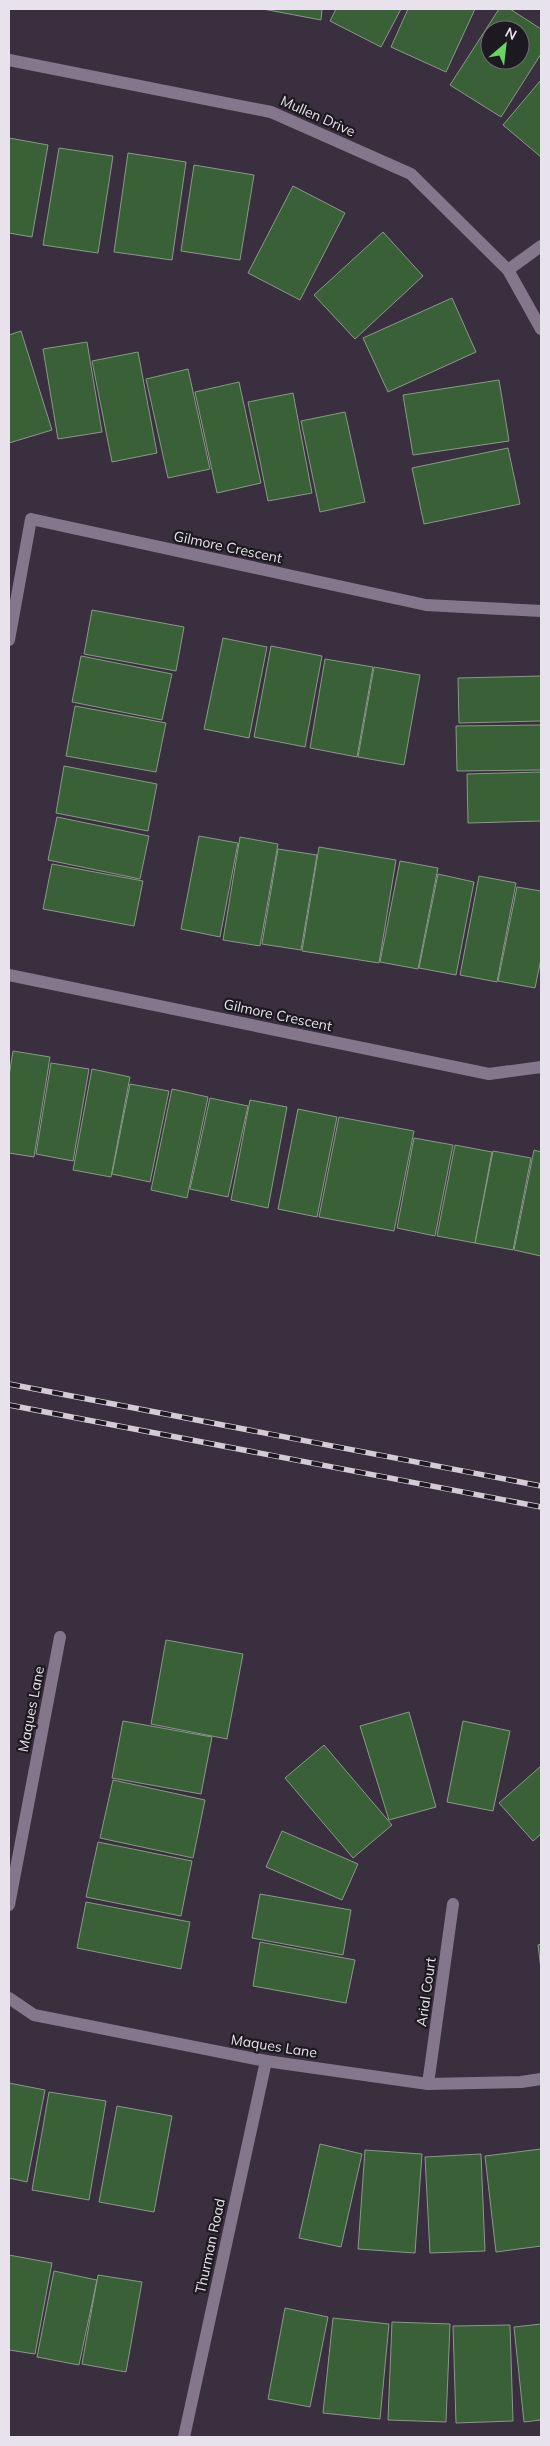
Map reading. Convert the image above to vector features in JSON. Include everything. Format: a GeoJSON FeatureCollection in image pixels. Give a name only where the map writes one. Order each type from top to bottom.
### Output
{"type":"FeatureCollection","features":[{"type":"Feature","properties":{"kind":"street","name":"Mullen Drive"},"geometry":{"type":"LineString","coordinates":[[9,60],[271,112],[411,174],[508,270],[541,329]]}},
{"type":"Feature","properties":{"kind":"street"},"geometry":{"type":"LineString","coordinates":[[508,270],[541,246]]}},
{"type":"Feature","properties":{"kind":"street","name":"Gilmore Crescent"},"geometry":{"type":"LineString","coordinates":[[9,640],[31,519],[426,605],[541,611]]}},
{"type":"Feature","properties":{"kind":"street","name":"Gilmore Crescent"},"geometry":{"type":"LineString","coordinates":[[9,975],[489,1074],[541,1067]]}},
{"type":"Feature","properties":{"kind":"street","name":"Maques Lane"},"geometry":{"type":"LineString","coordinates":[[9,1905],[60,1637]]}},
{"type":"Feature","properties":{"kind":"street","name":"Arial Court"},"geometry":{"type":"LineString","coordinates":[[428,2084],[453,1904]]}},
{"type":"Feature","properties":{"kind":"street","name":"Maques Lane"},"geometry":{"type":"LineString","coordinates":[[9,1998],[34,2014],[266,2061],[428,2084],[522,2082],[541,2079]]}},
{"type":"Feature","properties":{"kind":"street","name":"Thurman Road"},"geometry":{"type":"LineString","coordinates":[[184,2437],[266,2061]]}},
{"type":"Feature","properties":{"kind":"building"},"geometry":{"type":"Polygon","coordinates":[[[263,9],[322,9],[321,20],[263,9]]]}},
{"type":"Feature","properties":{"kind":"building"},"geometry":{"type":"Polygon","coordinates":[[[336,9],[401,9],[381,47],[330,21],[336,9]]]}},
{"type":"Feature","properties":{"kind":"building"},"geometry":{"type":"Polygon","coordinates":[[[408,9],[475,9],[446,72],[391,47],[408,9]]]}},
{"type":"Feature","properties":{"kind":"building"},"geometry":{"type":"Polygon","coordinates":[[[499,9],[510,9],[527,20],[492,20],[499,9]]]}},
{"type":"Feature","properties":{"kind":"building"},"geometry":{"type":"Polygon","coordinates":[[[530,22],[541,29],[541,54],[501,117],[450,85],[480,38],[480,70],[530,70],[530,22]]]}},
{"type":"Feature","properties":{"kind":"building"},"geometry":{"type":"Polygon","coordinates":[[[541,80],[541,157],[503,125],[541,80]]]}},
{"type":"Feature","properties":{"kind":"building"},"geometry":{"type":"Polygon","coordinates":[[[9,138],[48,145],[32,237],[9,233],[9,138]]]}},
{"type":"Feature","properties":{"kind":"building"},"geometry":{"type":"Polygon","coordinates":[[[59,148],[113,156],[98,253],[43,245],[59,148]]]}},
{"type":"Feature","properties":{"kind":"building"},"geometry":{"type":"Polygon","coordinates":[[[128,153],[186,162],[172,260],[114,252],[128,153]]]}},
{"type":"Feature","properties":{"kind":"building"},"geometry":{"type":"Polygon","coordinates":[[[194,165],[254,175],[240,260],[181,251],[194,165]]]}},
{"type":"Feature","properties":{"kind":"building"},"geometry":{"type":"Polygon","coordinates":[[[293,186],[345,213],[300,300],[248,273],[293,186]]]}},
{"type":"Feature","properties":{"kind":"building"},"geometry":{"type":"Polygon","coordinates":[[[383,232],[423,276],[355,339],[314,295],[383,232]]]}},
{"type":"Feature","properties":{"kind":"building"},"geometry":{"type":"Polygon","coordinates":[[[452,298],[476,352],[388,392],[363,338],[452,298]]]}},
{"type":"Feature","properties":{"kind":"building"},"geometry":{"type":"Polygon","coordinates":[[[21,331],[52,430],[9,443],[9,335],[21,331]]]}},
{"type":"Feature","properties":{"kind":"building"},"geometry":{"type":"Polygon","coordinates":[[[87,342],[102,432],[58,439],[43,349],[87,342]]]}},
{"type":"Feature","properties":{"kind":"building"},"geometry":{"type":"Polygon","coordinates":[[[138,352],[157,453],[112,462],[92,361],[138,352]]]}},
{"type":"Feature","properties":{"kind":"building"},"geometry":{"type":"Polygon","coordinates":[[[188,369],[210,469],[168,478],[146,379],[188,369]]]}},
{"type":"Feature","properties":{"kind":"building"},"geometry":{"type":"Polygon","coordinates":[[[499,380],[509,441],[413,455],[403,395],[499,380]]]}},
{"type":"Feature","properties":{"kind":"building"},"geometry":{"type":"Polygon","coordinates":[[[239,382],[261,483],[217,493],[195,392],[239,382]]]}},
{"type":"Feature","properties":{"kind":"building"},"geometry":{"type":"Polygon","coordinates":[[[293,393],[312,493],[268,501],[248,402],[293,393]]]}},
{"type":"Feature","properties":{"kind":"building"},"geometry":{"type":"Polygon","coordinates":[[[345,412],[365,502],[320,512],[301,421],[345,412]]]}},
{"type":"Feature","properties":{"kind":"building"},"geometry":{"type":"Polygon","coordinates":[[[508,448],[520,504],[424,524],[412,468],[508,448]]]}},
{"type":"Feature","properties":{"kind":"building"},"geometry":{"type":"Polygon","coordinates":[[[92,610],[184,627],[176,671],[84,654],[92,610]]]}},
{"type":"Feature","properties":{"kind":"building"},"geometry":{"type":"Polygon","coordinates":[[[223,638],[267,647],[249,738],[204,729],[223,638]]]}},
{"type":"Feature","properties":{"kind":"building"},"geometry":{"type":"Polygon","coordinates":[[[271,646],[322,656],[305,747],[254,737],[271,646]]]}},
{"type":"Feature","properties":{"kind":"building"},"geometry":{"type":"Polygon","coordinates":[[[81,656],[172,674],[162,720],[72,702],[81,656]]]}},
{"type":"Feature","properties":{"kind":"building"},"geometry":{"type":"Polygon","coordinates":[[[325,659],[373,667],[357,757],[310,748],[325,659]]]}},
{"type":"Feature","properties":{"kind":"building"},"geometry":{"type":"Polygon","coordinates":[[[374,667],[420,675],[404,765],[358,757],[374,667]]]}},
{"type":"Feature","properties":{"kind":"building"},"geometry":{"type":"Polygon","coordinates":[[[541,676],[541,721],[459,723],[458,678],[541,676]]]}},
{"type":"Feature","properties":{"kind":"building"},"geometry":{"type":"Polygon","coordinates":[[[75,706],[166,723],[156,772],[66,756],[75,706]]]}},
{"type":"Feature","properties":{"kind":"building"},"geometry":{"type":"Polygon","coordinates":[[[541,725],[541,770],[457,771],[456,726],[541,725]]]}},
{"type":"Feature","properties":{"kind":"building"},"geometry":{"type":"Polygon","coordinates":[[[64,766],[157,784],[148,831],[56,813],[64,766]]]}},
{"type":"Feature","properties":{"kind":"building"},"geometry":{"type":"Polygon","coordinates":[[[541,772],[541,821],[468,823],[467,774],[541,772]]]}},
{"type":"Feature","properties":{"kind":"building"},"geometry":{"type":"Polygon","coordinates":[[[57,817],[149,836],[140,879],[48,860],[57,817]]]}},
{"type":"Feature","properties":{"kind":"building"},"geometry":{"type":"Polygon","coordinates":[[[199,836],[238,843],[220,937],[181,929],[199,836]]]}},
{"type":"Feature","properties":{"kind":"building"},"geometry":{"type":"Polygon","coordinates":[[[240,837],[278,844],[260,946],[223,940],[240,837]]]}},
{"type":"Feature","properties":{"kind":"building"},"geometry":{"type":"Polygon","coordinates":[[[319,847],[396,860],[379,963],[302,951],[319,847]]]}},
{"type":"Feature","properties":{"kind":"building"},"geometry":{"type":"Polygon","coordinates":[[[278,849],[317,855],[301,950],[262,944],[278,849]]]}},
{"type":"Feature","properties":{"kind":"building"},"geometry":{"type":"Polygon","coordinates":[[[400,861],[438,868],[418,969],[380,962],[400,861]]]}},
{"type":"Feature","properties":{"kind":"building"},"geometry":{"type":"Polygon","coordinates":[[[52,864],[143,881],[134,926],[43,909],[52,864]]]}},
{"type":"Feature","properties":{"kind":"building"},"geometry":{"type":"Polygon","coordinates":[[[438,874],[474,882],[456,975],[419,968],[438,874]]]}},
{"type":"Feature","properties":{"kind":"building"},"geometry":{"type":"Polygon","coordinates":[[[479,876],[516,883],[497,982],[460,975],[479,876]]]}},
{"type":"Feature","properties":{"kind":"building"},"geometry":{"type":"Polygon","coordinates":[[[517,887],[541,891],[541,959],[535,988],[498,981],[517,887]]]}},
{"type":"Feature","properties":{"kind":"building"},"geometry":{"type":"Polygon","coordinates":[[[13,1051],[50,1057],[34,1157],[9,1153],[9,1076],[13,1051]]]}},
{"type":"Feature","properties":{"kind":"building"},"geometry":{"type":"Polygon","coordinates":[[[51,1063],[89,1069],[73,1161],[36,1154],[51,1063]]]}},
{"type":"Feature","properties":{"kind":"building"},"geometry":{"type":"Polygon","coordinates":[[[92,1069],[130,1077],[111,1177],[73,1170],[92,1069]]]}},
{"type":"Feature","properties":{"kind":"building"},"geometry":{"type":"Polygon","coordinates":[[[130,1084],[169,1091],[150,1182],[112,1174],[130,1084]]]}},
{"type":"Feature","properties":{"kind":"building"},"geometry":{"type":"Polygon","coordinates":[[[172,1089],[208,1097],[187,1198],[151,1190],[172,1089]]]}},
{"type":"Feature","properties":{"kind":"building"},"geometry":{"type":"Polygon","coordinates":[[[210,1098],[248,1106],[228,1197],[190,1189],[210,1098]]]}},
{"type":"Feature","properties":{"kind":"building"},"geometry":{"type":"Polygon","coordinates":[[[250,1100],[287,1107],[268,1208],[231,1200],[250,1100]]]}},
{"type":"Feature","properties":{"kind":"building"},"geometry":{"type":"Polygon","coordinates":[[[298,1109],[337,1117],[317,1217],[278,1209],[298,1109]]]}},
{"type":"Feature","properties":{"kind":"building"},"geometry":{"type":"Polygon","coordinates":[[[339,1117],[414,1131],[394,1231],[319,1217],[339,1117]]]}},
{"type":"Feature","properties":{"kind":"building"},"geometry":{"type":"Polygon","coordinates":[[[414,1138],[453,1145],[435,1236],[397,1228],[414,1138]]]}},
{"type":"Feature","properties":{"kind":"building"},"geometry":{"type":"Polygon","coordinates":[[[455,1145],[492,1152],[475,1243],[437,1236],[455,1145]]]}},
{"type":"Feature","properties":{"kind":"building"},"geometry":{"type":"Polygon","coordinates":[[[534,1150],[541,1152],[541,1256],[514,1250],[534,1150]]]}},
{"type":"Feature","properties":{"kind":"building"},"geometry":{"type":"Polygon","coordinates":[[[493,1151],[531,1158],[513,1250],[475,1243],[493,1151]]]}},
{"type":"Feature","properties":{"kind":"building"},"geometry":{"type":"Polygon","coordinates":[[[166,1640],[243,1654],[227,1739],[151,1724],[166,1640]]]}},
{"type":"Feature","properties":{"kind":"building"},"geometry":{"type":"Polygon","coordinates":[[[409,1712],[436,1807],[389,1820],[360,1726],[409,1712]]]}},
{"type":"Feature","properties":{"kind":"building"},"geometry":{"type":"Polygon","coordinates":[[[123,1721],[212,1737],[201,1794],[112,1778],[123,1721]]]}},
{"type":"Feature","properties":{"kind":"building"},"geometry":{"type":"Polygon","coordinates":[[[463,1721],[510,1731],[493,1811],[447,1802],[463,1721]]]}},
{"type":"Feature","properties":{"kind":"building"},"geometry":{"type":"Polygon","coordinates":[[[324,1745],[392,1825],[353,1858],[285,1778],[324,1745]]]}},
{"type":"Feature","properties":{"kind":"building"},"geometry":{"type":"Polygon","coordinates":[[[541,1766],[541,1834],[533,1841],[499,1803],[541,1766]]]}},
{"type":"Feature","properties":{"kind":"building"},"geometry":{"type":"Polygon","coordinates":[[[113,1780],[205,1800],[193,1858],[100,1838],[113,1780]]]}},
{"type":"Feature","properties":{"kind":"building"},"geometry":{"type":"Polygon","coordinates":[[[282,1831],[358,1864],[342,1900],[266,1867],[282,1831]]]}},
{"type":"Feature","properties":{"kind":"building"},"geometry":{"type":"Polygon","coordinates":[[[98,1842],[192,1861],[181,1916],[86,1897],[98,1842]]]}},
{"type":"Feature","properties":{"kind":"building"},"geometry":{"type":"Polygon","coordinates":[[[260,1894],[351,1910],[343,1955],[252,1938],[260,1894]]]}},
{"type":"Feature","properties":{"kind":"building"},"geometry":{"type":"Polygon","coordinates":[[[86,1902],[190,1922],[181,1969],[77,1948],[86,1902]]]}},
{"type":"Feature","properties":{"kind":"building"},"geometry":{"type":"Polygon","coordinates":[[[260,1942],[355,1960],[346,2003],[253,1986],[260,1942]]]}},
{"type":"Feature","properties":{"kind":"building"},"geometry":{"type":"Polygon","coordinates":[[[541,1944],[541,1969],[538,1945],[541,1944]]]}},
{"type":"Feature","properties":{"kind":"building"},"geometry":{"type":"Polygon","coordinates":[[[9,2083],[45,2090],[27,2182],[9,2178],[9,2083]]]}},
{"type":"Feature","properties":{"kind":"building"},"geometry":{"type":"Polygon","coordinates":[[[49,2092],[106,2101],[89,2200],[32,2190],[49,2092]]]}},
{"type":"Feature","properties":{"kind":"building"},"geometry":{"type":"Polygon","coordinates":[[[117,2106],[172,2116],[154,2212],[99,2202],[117,2106]]]}},
{"type":"Feature","properties":{"kind":"building"},"geometry":{"type":"Polygon","coordinates":[[[320,2144],[362,2154],[341,2247],[299,2238],[320,2144]]]}},
{"type":"Feature","properties":{"kind":"building"},"geometry":{"type":"Polygon","coordinates":[[[541,2149],[541,2246],[496,2252],[485,2156],[541,2149]]]}},
{"type":"Feature","properties":{"kind":"building"},"geometry":{"type":"Polygon","coordinates":[[[365,2150],[422,2154],[415,2253],[358,2249],[365,2150]]]}},
{"type":"Feature","properties":{"kind":"building"},"geometry":{"type":"Polygon","coordinates":[[[481,2154],[485,2251],[430,2253],[425,2157],[481,2154]]]}},
{"type":"Feature","properties":{"kind":"building"},"geometry":{"type":"Polygon","coordinates":[[[9,2255],[52,2263],[35,2354],[9,2350],[9,2255]]]}},
{"type":"Feature","properties":{"kind":"building"},"geometry":{"type":"Polygon","coordinates":[[[54,2271],[97,2280],[79,2365],[37,2357],[54,2271]]]}},
{"type":"Feature","properties":{"kind":"building"},"geometry":{"type":"Polygon","coordinates":[[[98,2275],[142,2282],[126,2372],[82,2364],[98,2275]]]}},
{"type":"Feature","properties":{"kind":"building"},"geometry":{"type":"Polygon","coordinates":[[[285,2308],[328,2317],[310,2407],[268,2399],[285,2308]]]}},
{"type":"Feature","properties":{"kind":"building"},"geometry":{"type":"Polygon","coordinates":[[[333,2318],[389,2324],[380,2419],[323,2413],[333,2318]]]}},
{"type":"Feature","properties":{"kind":"building"},"geometry":{"type":"Polygon","coordinates":[[[392,2322],[450,2324],[446,2422],[388,2420],[392,2322]]]}},
{"type":"Feature","properties":{"kind":"building"},"geometry":{"type":"Polygon","coordinates":[[[541,2324],[541,2420],[524,2422],[514,2327],[541,2324]]]}},
{"type":"Feature","properties":{"kind":"building"},"geometry":{"type":"Polygon","coordinates":[[[510,2325],[513,2421],[456,2423],[453,2326],[510,2325]]]}},
{"type":"Feature","properties":{"kind":"railway"},"geometry":{"type":"LineString","coordinates":[[9,1384],[541,1486]]}},
{"type":"Feature","properties":{"kind":"railway"},"geometry":{"type":"LineString","coordinates":[[9,1405],[541,1507]]}}]}
